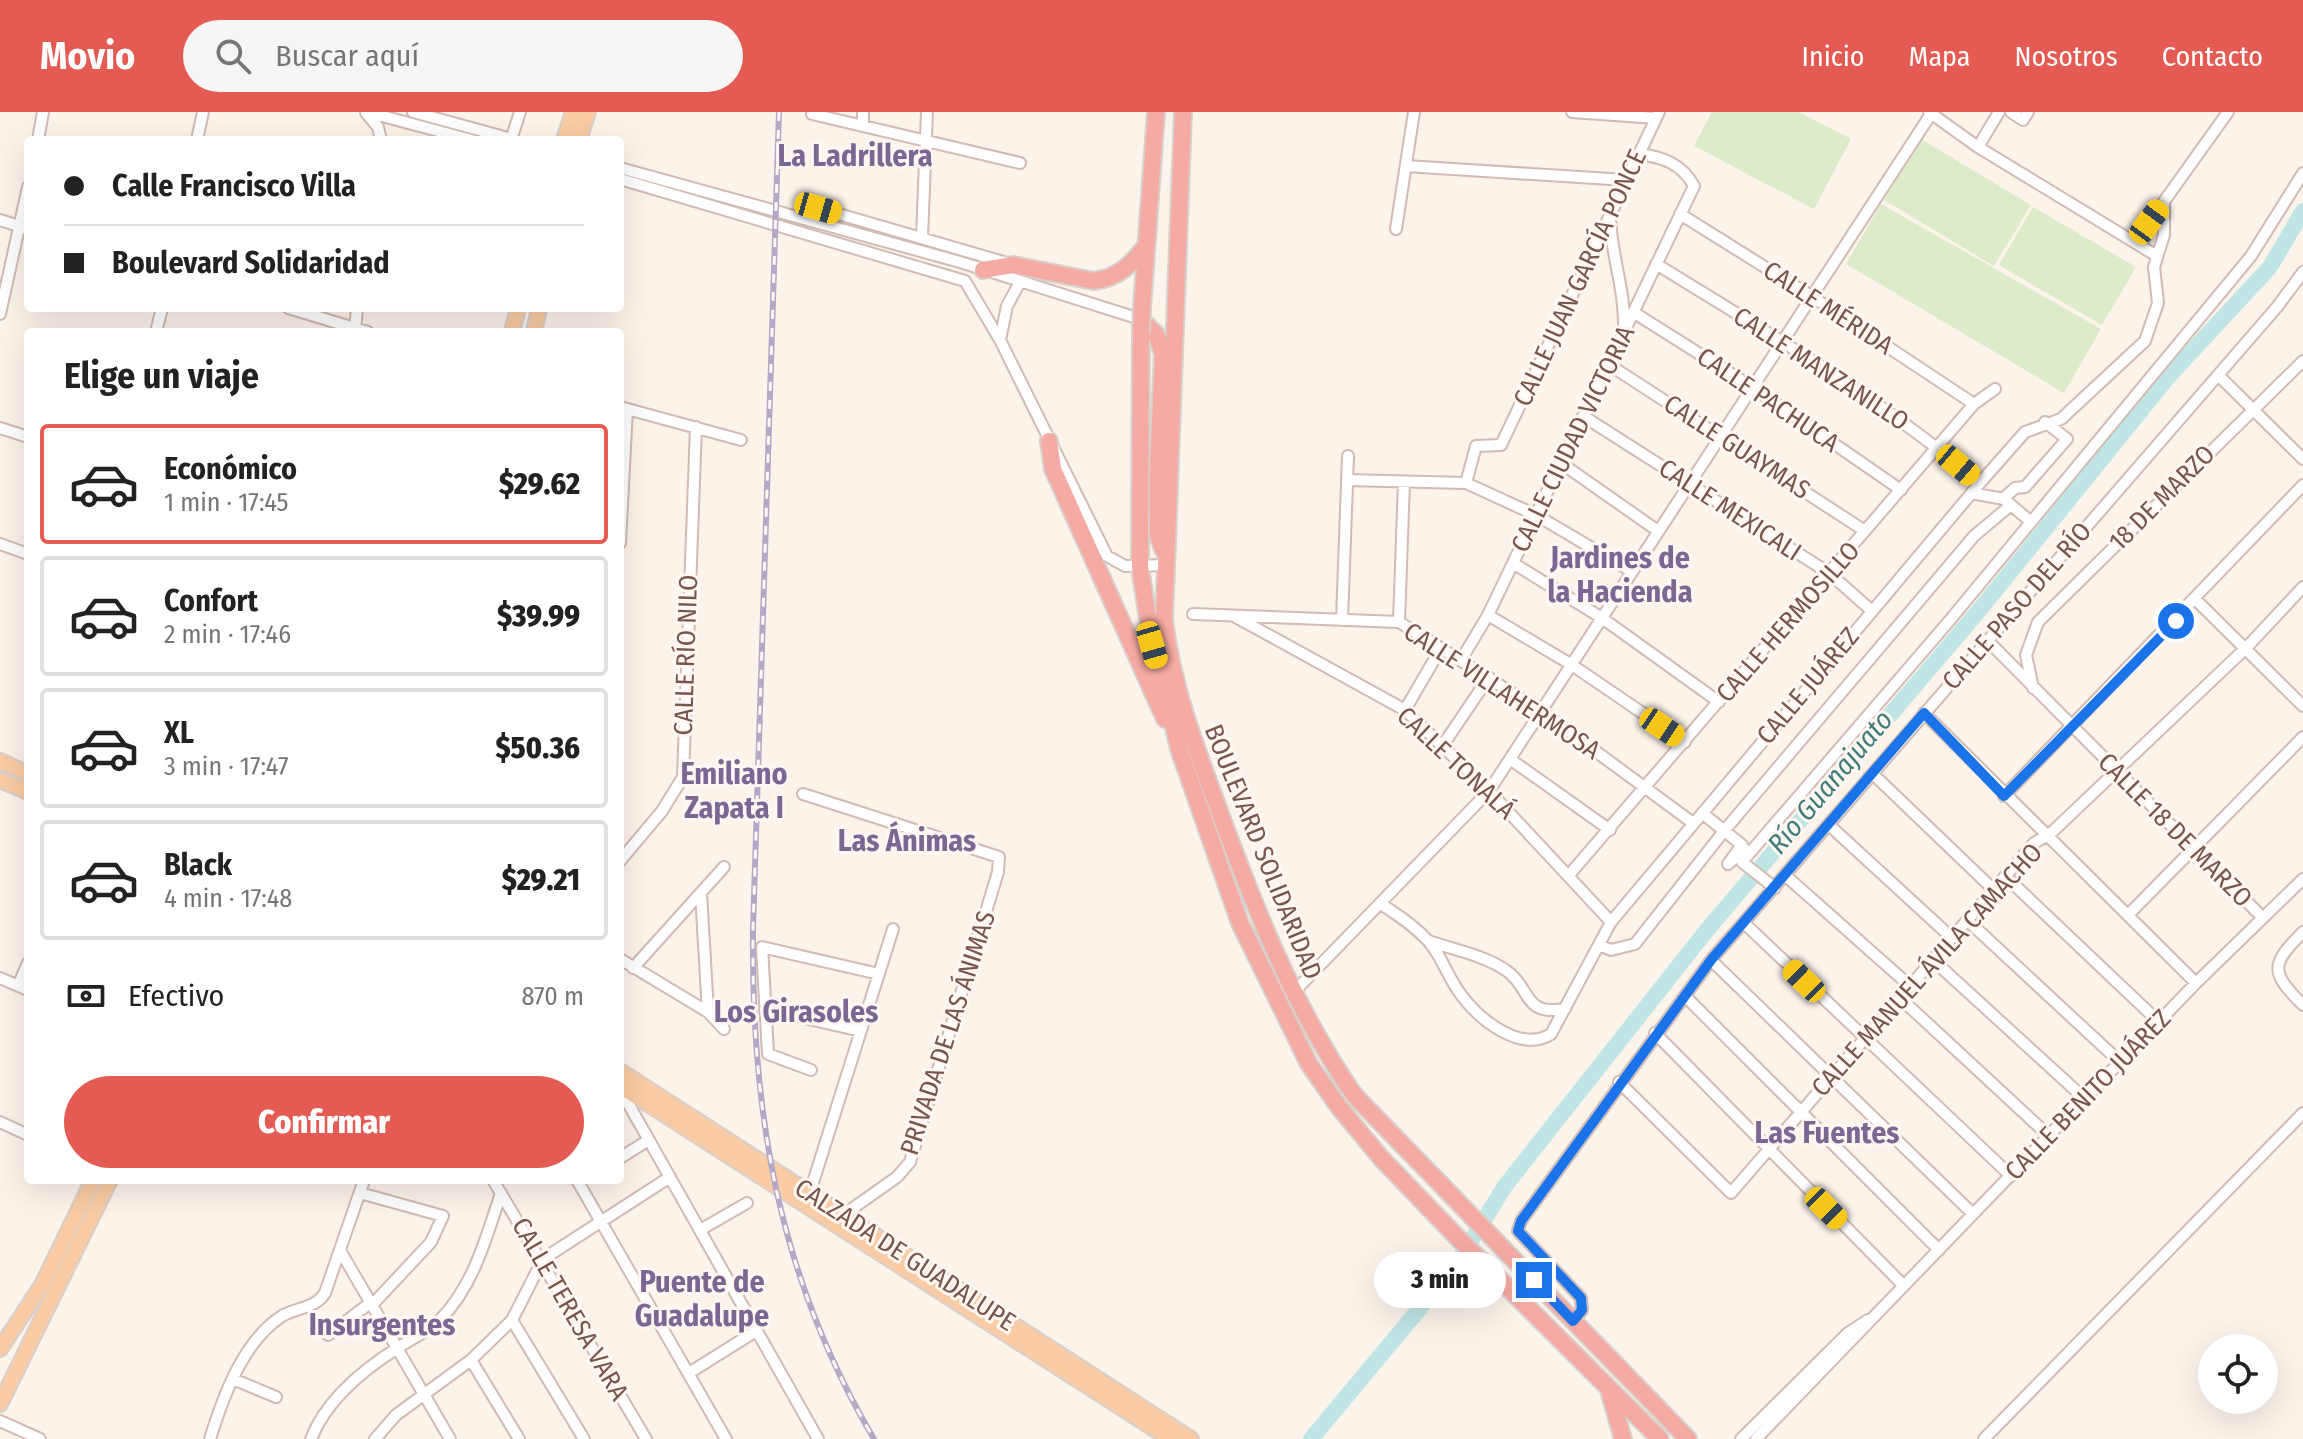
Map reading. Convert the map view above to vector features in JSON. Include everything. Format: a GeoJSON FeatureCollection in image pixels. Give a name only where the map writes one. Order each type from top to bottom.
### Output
{"type":"FeatureCollection","features":[{"type":"Feature","properties":{"kind":"highway","name":"BOULEVARD SOLIDARIDAD"},"geometry":{"type":"LineString","coordinates":[[1156,112],[1141,320],[1140,567],[1152,645],[1179,749],[1240,923],[1309,1064],[1339,1107],[1381,1158],[1485,1266],[1608,1384],[1660,1439]]}},
{"type":"Feature","properties":{"kind":"highway","name":"BOULEVARD SOLIDARIDAD"},"geometry":{"type":"LineString","coordinates":[[1183,112],[1164,620],[1177,692],[1256,909],[1292,993],[1326,1055],[1354,1095],[1688,1439]]}},
{"type":"Feature","properties":{"kind":"highway"},"geometry":{"type":"LineString","coordinates":[[983,270],[1013,265],[1094,281],[1126,269],[1147,245]]}},
{"type":"Feature","properties":{"kind":"highway"},"geometry":{"type":"LineString","coordinates":[[1141,320],[1156,334],[1163,353],[1158,535],[1168,565]]}},
{"type":"Feature","properties":{"kind":"highway"},"geometry":{"type":"LineString","coordinates":[[1049,441],[1053,469],[1179,749]]}},
{"type":"Feature","properties":{"kind":"highway"},"geometry":{"type":"LineString","coordinates":[[1608,1384],[1623,1439]]}},
{"type":"Feature","properties":{"kind":"main road"},"geometry":{"type":"LineString","coordinates":[[565,136],[573,112]]}},
{"type":"Feature","properties":{"kind":"main road"},"geometry":{"type":"LineString","coordinates":[[582,136],[588,112]]}},
{"type":"Feature","properties":{"kind":"main road"},"geometry":{"type":"LineString","coordinates":[[0,761],[24,772]]}},
{"type":"Feature","properties":{"kind":"main road"},"geometry":{"type":"LineString","coordinates":[[0,780],[24,790]]}},
{"type":"Feature","properties":{"kind":"main road","name":"CALZADA DE GUADALUPE"},"geometry":{"type":"LineString","coordinates":[[624,1074],[810,1192],[838,1218],[1170,1439]]}},
{"type":"Feature","properties":{"kind":"main road","name":"CALZADA DE GUADALUPE"},"geometry":{"type":"LineString","coordinates":[[624,1090],[838,1218],[1191,1439]]}},
{"type":"Feature","properties":{"kind":"main road"},"geometry":{"type":"LineString","coordinates":[[0,1349],[42,1285],[91,1184]]}},
{"type":"Feature","properties":{"kind":"main road"},"geometry":{"type":"LineString","coordinates":[[0,1404],[108,1184]]}},
{"type":"Feature","properties":{"kind":"street"},"geometry":{"type":"LineString","coordinates":[[39,136],[43,112]]}},
{"type":"Feature","properties":{"kind":"street"},"geometry":{"type":"LineString","coordinates":[[198,136],[203,112]]}},
{"type":"Feature","properties":{"kind":"street"},"geometry":{"type":"LineString","coordinates":[[365,112],[458,136]]}},
{"type":"Feature","properties":{"kind":"street"},"geometry":{"type":"LineString","coordinates":[[365,112],[378,127],[380,136]]}},
{"type":"Feature","properties":{"kind":"street"},"geometry":{"type":"LineString","coordinates":[[413,112],[499,136]]}},
{"type":"Feature","properties":{"kind":"street"},"geometry":{"type":"LineString","coordinates":[[514,136],[520,112]]}},
{"type":"Feature","properties":{"kind":"street"},"geometry":{"type":"LineString","coordinates":[[863,112],[863,126]]}},
{"type":"Feature","properties":{"kind":"street"},"geometry":{"type":"LineString","coordinates":[[922,237],[927,112]]}},
{"type":"Feature","properties":{"kind":"street"},"geometry":{"type":"LineString","coordinates":[[1396,229],[1414,112]]}},
{"type":"Feature","properties":{"kind":"street"},"geometry":{"type":"LineString","coordinates":[[1572,112],[1658,115]]}},
{"type":"Feature","properties":{"kind":"street"},"geometry":{"type":"LineString","coordinates":[[1978,147],[1999,112]]}},
{"type":"Feature","properties":{"kind":"street"},"geometry":{"type":"LineString","coordinates":[[2011,112],[2023,120],[2028,112]]}},
{"type":"Feature","properties":{"kind":"street"},"geometry":{"type":"LineString","coordinates":[[2135,242],[2228,112]]}},
{"type":"Feature","properties":{"kind":"street"},"geometry":{"type":"LineString","coordinates":[[1277,1001],[1292,993],[1489,791],[1930,113],[1978,147],[2157,256]]}},
{"type":"Feature","properties":{"kind":"street"},"geometry":{"type":"LineString","coordinates":[[812,114],[1020,163]]}},
{"type":"Feature","properties":{"kind":"street"},"geometry":{"type":"LineString","coordinates":[[382,136],[385,115]]}},
{"type":"Feature","properties":{"kind":"street","name":"CALLE JUAN GARCÍA PONCE"},"geometry":{"type":"LineString","coordinates":[[1466,483],[1476,446],[1501,445],[1658,115]]}},
{"type":"Feature","properties":{"kind":"street","name":"CALLE CIUDAD VICTORIA"},"geometry":{"type":"LineString","coordinates":[[1461,660],[1488,615],[1694,186],[1686,171],[1678,166],[1639,154]]}},
{"type":"Feature","properties":{"kind":"street"},"geometry":{"type":"LineString","coordinates":[[1406,166],[1626,180]]}},
{"type":"Feature","properties":{"kind":"street"},"geometry":{"type":"LineString","coordinates":[[624,169],[960,262],[1141,320]]}},
{"type":"Feature","properties":{"kind":"street","name":"CALLE PASO DEL RÍO"},"geometry":{"type":"LineString","coordinates":[[1775,888],[1742,862],[1743,846],[1760,841],[2031,522],[2251,256],[2303,173]]}},
{"type":"Feature","properties":{"kind":"street"},"geometry":{"type":"LineString","coordinates":[[624,180],[958,277],[970,286],[1000,340],[1107,556],[1119,565],[1168,565]]}},
{"type":"Feature","properties":{"kind":"street"},"geometry":{"type":"LineString","coordinates":[[2045,422],[2061,419],[2145,341],[2158,303],[2154,267],[2164,235],[2164,202]]}},
{"type":"Feature","properties":{"kind":"street"},"geometry":{"type":"LineString","coordinates":[[818,208],[1013,265]]}},
{"type":"Feature","properties":{"kind":"street"},"geometry":{"type":"LineString","coordinates":[[1610,214],[1611,251],[1625,307],[1624,333]]}},
{"type":"Feature","properties":{"kind":"street","name":"CALLE MÉRIDA"},"geometry":{"type":"LineString","coordinates":[[1680,214],[1974,404]]}},
{"type":"Feature","properties":{"kind":"street"},"geometry":{"type":"LineString","coordinates":[[0,220],[24,228],[0,314]]}},
{"type":"Feature","properties":{"kind":"street"},"geometry":{"type":"LineString","coordinates":[[960,262],[963,249]]}},
{"type":"Feature","properties":{"kind":"street","name":"CALLE MANZANILLO"},"geometry":{"type":"LineString","coordinates":[[1656,264],[1782,341],[1937,447],[1980,483]]}},
{"type":"Feature","properties":{"kind":"street","name":"CALLE PASO DEL RÍO"},"geometry":{"type":"LineString","coordinates":[[1573,1321],[1582,1310],[1581,1298],[1518,1231],[1521,1221],[1619,1082],[1711,960],[2218,375],[2303,272]]}},
{"type":"Feature","properties":{"kind":"street"},"geometry":{"type":"LineString","coordinates":[[1000,340],[1007,306],[1020,282]]}},
{"type":"Feature","properties":{"kind":"street"},"geometry":{"type":"LineString","coordinates":[[300,312],[350,328]]}},
{"type":"Feature","properties":{"kind":"street","name":"CALLE PACHUCA"},"geometry":{"type":"LineString","coordinates":[[1633,312],[1752,387],[1901,490]]}},
{"type":"Feature","properties":{"kind":"street","name":"18 DE MARZO"},"geometry":{"type":"LineString","coordinates":[[2033,688],[2026,655],[2038,622],[2303,361]]}},
{"type":"Feature","properties":{"kind":"street","name":"CALLE GUAYMAS"},"geometry":{"type":"LineString","coordinates":[[1608,364],[1721,434],[1865,531]]}},
{"type":"Feature","properties":{"kind":"street"},"geometry":{"type":"LineString","coordinates":[[2218,375],[2303,459]]}},
{"type":"Feature","properties":{"kind":"street","name":"CALLE HERMOSILLO"},"geometry":{"type":"LineString","coordinates":[[1569,875],[1974,404],[1995,389]]}},
{"type":"Feature","properties":{"kind":"street"},"geometry":{"type":"LineString","coordinates":[[624,408],[741,440]]}},
{"type":"Feature","properties":{"kind":"street","name":"CALLE MEXICALI"},"geometry":{"type":"LineString","coordinates":[[1583,416],[1829,573],[1872,611]]}},
{"type":"Feature","properties":{"kind":"street"},"geometry":{"type":"LineString","coordinates":[[1599,945],[1611,950],[1635,944],[1724,831],[1974,536],[2007,502],[2015,488],[2025,487],[2067,439],[2045,422]]}},
{"type":"Feature","properties":{"kind":"street","name":"CALLE JUÁREZ"},"geometry":{"type":"LineString","coordinates":[[1429,941],[1461,996],[1482,1017],[1509,1035],[1528,1041],[1545,1038],[1565,1009],[1611,922],[1971,493],[2025,432],[2045,422]]}},
{"type":"Feature","properties":{"kind":"street","name":"CALLE RÍO NILO"},"geometry":{"type":"LineString","coordinates":[[624,856],[662,811],[683,777],[696,427]]}},
{"type":"Feature","properties":{"kind":"street"},"geometry":{"type":"LineString","coordinates":[[0,428],[24,436]]}},
{"type":"Feature","properties":{"kind":"street"},"geometry":{"type":"LineString","coordinates":[[1342,620],[1348,456]]}},
{"type":"Feature","properties":{"kind":"street"},"geometry":{"type":"LineString","coordinates":[[1561,463],[1658,531]]}},
{"type":"Feature","properties":{"kind":"street"},"geometry":{"type":"LineString","coordinates":[[1347,480],[1466,483],[1536,515],[1631,571]]}},
{"type":"Feature","properties":{"kind":"street"},"geometry":{"type":"LineString","coordinates":[[1399,622],[1404,482]]}},
{"type":"Feature","properties":{"kind":"street"},"geometry":{"type":"LineString","coordinates":[[2004,796],[2196,600],[2303,485]]}},
{"type":"Feature","properties":{"kind":"street"},"geometry":{"type":"LineString","coordinates":[[1971,493],[2007,502],[2031,522]]}},
{"type":"Feature","properties":{"kind":"street"},"geometry":{"type":"LineString","coordinates":[[0,544],[24,553]]}},
{"type":"Feature","properties":{"kind":"street"},"geometry":{"type":"LineString","coordinates":[[1513,563],[1602,618],[1719,702]]}},
{"type":"Feature","properties":{"kind":"street","name":"CALLE MANUEL ÁVILA CAMACHO"},"geometry":{"type":"LineString","coordinates":[[1619,1082],[1731,1193],[2034,843],[2046,836],[2247,647],[2303,587]]}},
{"type":"Feature","properties":{"kind":"street"},"geometry":{"type":"LineString","coordinates":[[2196,600],[2247,647],[2303,706]]}},
{"type":"Feature","properties":{"kind":"street","name":"CALLE VILLAHERMOSA"},"geometry":{"type":"LineString","coordinates":[[1193,614],[1399,622],[1541,711],[1693,823]]}},
{"type":"Feature","properties":{"kind":"street","name":"CALLE TONALÁ"},"geometry":{"type":"LineString","coordinates":[[1232,615],[1405,710],[1489,791],[1611,922]]}},
{"type":"Feature","properties":{"kind":"street"},"geometry":{"type":"LineString","coordinates":[[1488,615],[1572,665],[1685,742]]}},
{"type":"Feature","properties":{"kind":"street","name":"CALLE 18 DE MARZO"},"geometry":{"type":"LineString","coordinates":[[1987,640],[2262,917]]}},
{"type":"Feature","properties":{"kind":"street"},"geometry":{"type":"LineString","coordinates":[[1405,710],[1441,648]]}},
{"type":"Feature","properties":{"kind":"street"},"geometry":{"type":"LineString","coordinates":[[1443,745],[1489,677]]}},
{"type":"Feature","properties":{"kind":"street"},"geometry":{"type":"LineString","coordinates":[[1924,713],[2004,796],[2129,914],[2196,983]]}},
{"type":"Feature","properties":{"kind":"street"},"geometry":{"type":"LineString","coordinates":[[2129,914],[2303,737]]}},
{"type":"Feature","properties":{"kind":"street"},"geometry":{"type":"LineString","coordinates":[[1510,759],[1610,830]]}},
{"type":"Feature","properties":{"kind":"street"},"geometry":{"type":"LineString","coordinates":[[1873,774],[1994,890]]}},
{"type":"Feature","properties":{"kind":"street","name":"PRIVADA DE LAS ÁNIMAS"},"geometry":{"type":"LineString","coordinates":[[803,794],[999,857],[998,872],[910,1162],[897,1177],[838,1218]]}},
{"type":"Feature","properties":{"kind":"street"},"geometry":{"type":"LineString","coordinates":[[1702,813],[1743,846],[1760,841]]}},
{"type":"Feature","properties":{"kind":"street"},"geometry":{"type":"LineString","coordinates":[[1829,825],[1952,938]]}},
{"type":"Feature","properties":{"kind":"street"},"geometry":{"type":"LineString","coordinates":[[633,968],[724,867]]}},
{"type":"Feature","properties":{"kind":"street"},"geometry":{"type":"LineString","coordinates":[[1786,876],[1910,986]]}},
{"type":"Feature","properties":{"kind":"street"},"geometry":{"type":"LineString","coordinates":[[2005,876],[2159,1022]]}},
{"type":"Feature","properties":{"kind":"street","name":"CALLE BENITO JUÁREZ"},"geometry":{"type":"LineString","coordinates":[[1756,1439],[2196,983],[2303,879]]}},
{"type":"Feature","properties":{"kind":"street"},"geometry":{"type":"LineString","coordinates":[[701,893],[708,1012]]}},
{"type":"Feature","properties":{"kind":"street"},"geometry":{"type":"LineString","coordinates":[[1381,904],[1429,941],[1487,960],[1510,973],[1527,1001],[1539,1008],[1565,1009]]}},
{"type":"Feature","properties":{"kind":"street"},"geometry":{"type":"LineString","coordinates":[[1967,920],[2120,1062]]}},
{"type":"Feature","properties":{"kind":"street"},"geometry":{"type":"LineString","coordinates":[[1744,923],[2011,1176]]}},
{"type":"Feature","properties":{"kind":"street"},"geometry":{"type":"LineString","coordinates":[[810,1192],[893,929]]}},
{"type":"Feature","properties":{"kind":"street"},"geometry":{"type":"LineString","coordinates":[[2303,932],[2285,950],[2277,971],[2280,982],[2303,1005]]}},
{"type":"Feature","properties":{"kind":"street"},"geometry":{"type":"LineString","coordinates":[[811,1070],[768,1054],[762,947],[879,974]]}},
{"type":"Feature","properties":{"kind":"street"},"geometry":{"type":"LineString","coordinates":[[1711,960],[1973,1214]]}},
{"type":"Feature","properties":{"kind":"street"},"geometry":{"type":"LineString","coordinates":[[1933,960],[2085,1099]]}},
{"type":"Feature","properties":{"kind":"street"},"geometry":{"type":"LineString","coordinates":[[624,962],[708,1012],[724,1029]]}},
{"type":"Feature","properties":{"kind":"street"},"geometry":{"type":"LineString","coordinates":[[0,978],[23,988]]}},
{"type":"Feature","properties":{"kind":"street"},"geometry":{"type":"LineString","coordinates":[[1685,996],[1939,1250]]}},
{"type":"Feature","properties":{"kind":"street"},"geometry":{"type":"LineString","coordinates":[[1900,998],[2049,1136]]}},
{"type":"Feature","properties":{"kind":"street"},"geometry":{"type":"LineString","coordinates":[[765,1009],[861,1031]]}},
{"type":"Feature","properties":{"kind":"street"},"geometry":{"type":"LineString","coordinates":[[1655,1033],[1904,1286]]}},
{"type":"Feature","properties":{"kind":"street"},"geometry":{"type":"LineString","coordinates":[[624,1096],[818,1439]]}},
{"type":"Feature","properties":{"kind":"street"},"geometry":{"type":"LineString","coordinates":[[1984,1439],[2303,1113]]}},
{"type":"Feature","properties":{"kind":"street"},"geometry":{"type":"LineString","coordinates":[[0,1122],[24,1133]]}},
{"type":"Feature","properties":{"kind":"street"},"geometry":{"type":"LineString","coordinates":[[624,1155],[647,1141]]}},
{"type":"Feature","properties":{"kind":"street"},"geometry":{"type":"LineString","coordinates":[[375,1439],[396,1415],[471,1360],[512,1320],[543,1259],[600,1219],[670,1177]]}},
{"type":"Feature","properties":{"kind":"street"},"geometry":{"type":"LineString","coordinates":[[210,1439],[240,1364],[280,1317],[322,1298],[341,1252],[363,1184]]}},
{"type":"Feature","properties":{"kind":"street","name":"CALLE TERESA VARA"},"geometry":{"type":"LineString","coordinates":[[495,1184],[543,1259],[646,1439]]}},
{"type":"Feature","properties":{"kind":"street"},"geometry":{"type":"LineString","coordinates":[[582,1184],[726,1439]]}},
{"type":"Feature","properties":{"kind":"street"},"geometry":{"type":"LineString","coordinates":[[328,1335],[371,1304],[431,1242],[443,1216],[360,1193]]}},
{"type":"Feature","properties":{"kind":"street"},"geometry":{"type":"LineString","coordinates":[[311,1439],[342,1392],[398,1347],[440,1320],[476,1266],[501,1193]]}},
{"type":"Feature","properties":{"kind":"street"},"geometry":{"type":"LineString","coordinates":[[700,1230],[747,1203]]}},
{"type":"Feature","properties":{"kind":"street"},"geometry":{"type":"LineString","coordinates":[[341,1252],[450,1439]]}},
{"type":"Feature","properties":{"kind":"street","name":"CALLE BENITO JUÁREZ"},"geometry":{"type":"LineString","coordinates":[[1741,1439],[1848,1333],[1876,1315]]}},
{"type":"Feature","properties":{"kind":"street"},"geometry":{"type":"LineString","coordinates":[[512,1320],[584,1439]]}},
{"type":"Feature","properties":{"kind":"street"},"geometry":{"type":"LineString","coordinates":[[689,1373],[756,1331]]}},
{"type":"Feature","properties":{"kind":"street"},"geometry":{"type":"LineString","coordinates":[[471,1360],[519,1439]]}},
{"type":"Feature","properties":{"kind":"street"},"geometry":{"type":"LineString","coordinates":[[233,1379],[276,1397]]}},
{"type":"Feature","properties":{"kind":"street"},"geometry":{"type":"LineString","coordinates":[[0,1421],[40,1439]]}},
{"type":"Feature","properties":{"kind":"green space"},"geometry":{"type":"Polygon","coordinates":[[[1712,112],[1799,112],[1851,139],[1814,209],[1694,146],[1712,112]]]}},
{"type":"Feature","properties":{"kind":"green space"},"geometry":{"type":"Polygon","coordinates":[[[1921,139],[2031,205],[1994,266],[1884,200],[1921,139]]]}},
{"type":"Feature","properties":{"kind":"green space"},"geometry":{"type":"Polygon","coordinates":[[[1881,204],[2101,329],[2064,393],[1846,264],[1881,204]]]}},
{"type":"Feature","properties":{"kind":"green space"},"geometry":{"type":"Polygon","coordinates":[[[2033,207],[2136,267],[2102,325],[1999,265],[2033,207]]]}},
{"type":"Feature","properties":{"kind":"waterway","name":"Río Guanajuato"},"geometry":{"type":"LineString","coordinates":[[1311,1439],[1456,1265],[1505,1186],[1707,930],[1982,607],[2169,376],[2270,267],[2303,211]]}},
{"type":"Feature","properties":{"kind":"railway"},"geometry":{"type":"LineString","coordinates":[[779,112],[753,929],[758,1065],[765,1130],[793,1256],[841,1378],[874,1439]]}},
{"type":"Feature","properties":{"kind":"district","name":"La Ladrillera"},"geometry":{"type":"Point","coordinates":[855,156]}},
{"type":"Feature","properties":{"kind":"district","name":"Jardines de la Hacienda"},"geometry":{"type":"Point","coordinates":[1620,575]}},
{"type":"Feature","properties":{"kind":"district","name":"Emiliano Zapata I"},"geometry":{"type":"Point","coordinates":[734,791]}},
{"type":"Feature","properties":{"kind":"district","name":"Las Ánimas"},"geometry":{"type":"Point","coordinates":[907,841]}},
{"type":"Feature","properties":{"kind":"district","name":"Los Girasoles"},"geometry":{"type":"Point","coordinates":[796,1012]}},
{"type":"Feature","properties":{"kind":"district","name":"Las Fuentes"},"geometry":{"type":"Point","coordinates":[1827,1133]}},
{"type":"Feature","properties":{"kind":"district","name":"Puente de Guadalupe"},"geometry":{"type":"Point","coordinates":[702,1299]}},
{"type":"Feature","properties":{"kind":"district","name":"Insurgentes"},"geometry":{"type":"Point","coordinates":[382,1325]}},
{"type":"Feature","properties":{"kind":"route"},"geometry":{"type":"LineString","coordinates":[[1534,1280],[1573,1321],[1582,1310],[1581,1298],[1518,1231],[1521,1221],[1619,1082],[1711,960],[1924,713],[2004,796],[2176,621]]}}]}
